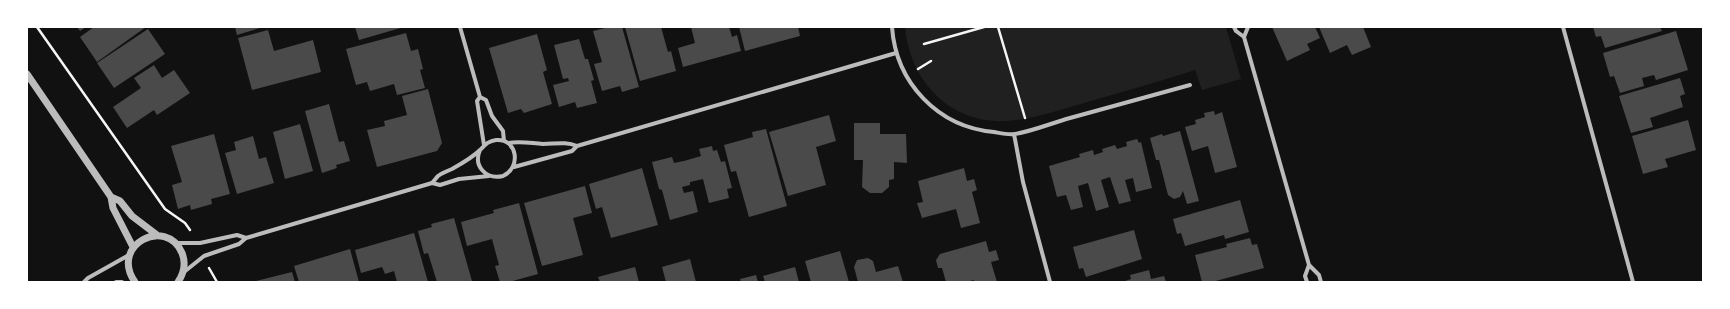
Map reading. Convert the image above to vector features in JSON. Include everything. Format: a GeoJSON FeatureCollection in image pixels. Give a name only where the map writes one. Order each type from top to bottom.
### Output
{"type":"FeatureCollection","features":[{"type":"Feature","properties":{"kind":"street"},"geometry":{"type":"LineString","coordinates":[[460,27],[480,98],[477,101],[484,145]]}},
{"type":"Feature","properties":{"kind":"street"},"geometry":{"type":"LineString","coordinates":[[892,27],[896,53],[906,76],[919,95],[937,112],[958,124],[983,131],[1014,134],[1190,85]]}},
{"type":"Feature","properties":{"kind":"street"},"geometry":{"type":"LineString","coordinates":[[1234,27],[1236,32],[1244,37]]}},
{"type":"Feature","properties":{"kind":"street"},"geometry":{"type":"LineString","coordinates":[[1248,27],[1244,37],[1309,265],[1319,275],[1321,282]]}},
{"type":"Feature","properties":{"kind":"street"},"geometry":{"type":"LineString","coordinates":[[1563,27],[1633,282]]}},
{"type":"Feature","properties":{"kind":"street"},"geometry":{"type":"LineString","coordinates":[[183,272],[204,256],[240,244],[246,238],[432,184],[440,184],[459,179],[503,176],[514,167],[572,151],[577,146],[896,53]]}},
{"type":"Feature","properties":{"kind":"street"},"geometry":{"type":"LineString","coordinates":[[27,74],[110,197],[113,208],[133,247]]}},
{"type":"Feature","properties":{"kind":"street"},"geometry":{"type":"LineString","coordinates":[[480,98],[486,100],[492,116],[503,131],[506,142],[511,147],[515,156],[514,167]]}},
{"type":"Feature","properties":{"kind":"street"},"geometry":{"type":"LineString","coordinates":[[1014,134],[1022,182],[1050,282]]}},
{"type":"Feature","properties":{"kind":"street"},"geometry":{"type":"LineString","coordinates":[[432,184],[438,176],[458,166],[480,150],[484,145],[495,140],[506,142],[522,141],[543,144],[570,142],[577,146]]}},
{"type":"Feature","properties":{"kind":"street"},"geometry":{"type":"LineString","coordinates":[[480,150],[478,154],[479,164],[484,173],[489,176]]}},
{"type":"Feature","properties":{"kind":"street"},"geometry":{"type":"LineString","coordinates":[[110,197],[120,201],[132,216],[157,235]]}},
{"type":"Feature","properties":{"kind":"street"},"geometry":{"type":"LineString","coordinates":[[135,282],[129,270],[129,255],[133,247],[144,238],[157,235],[164,236],[176,243],[184,257],[185,265],[179,282]]}},
{"type":"Feature","properties":{"kind":"street"},"geometry":{"type":"LineString","coordinates":[[176,243],[200,243],[237,235],[246,238]]}},
{"type":"Feature","properties":{"kind":"street"},"geometry":{"type":"LineString","coordinates":[[84,282],[88,278],[129,255]]}},
{"type":"Feature","properties":{"kind":"street"},"geometry":{"type":"LineString","coordinates":[[1307,282],[1305,276],[1309,265]]}},
{"type":"Feature","properties":{"kind":"street"},"geometry":{"type":"LineString","coordinates":[[116,282],[122,282]]}},
{"type":"Feature","properties":{"kind":"path"},"geometry":{"type":"LineString","coordinates":[[37,27],[165,209],[185,223],[192,233]]}},
{"type":"Feature","properties":{"kind":"path"},"geometry":{"type":"LineString","coordinates":[[924,44],[984,27]]}},
{"type":"Feature","properties":{"kind":"path"},"geometry":{"type":"LineString","coordinates":[[998,27],[1029,130]]}},
{"type":"Feature","properties":{"kind":"path"},"geometry":{"type":"LineString","coordinates":[[206,262],[218,282]]}},
{"type":"Feature","properties":{"kind":"shaded area"},"geometry":{"type":"Polygon","coordinates":[[[905,27],[1226,27],[1241,79],[1202,90],[1195,70],[1040,115],[1017,120],[995,121],[977,118],[960,112],[945,103],[932,91],[914,62],[908,45],[905,27]]]}},
{"type":"Feature","properties":{"kind":"building"},"geometry":{"type":"Polygon","coordinates":[[[77,27],[86,27],[80,31],[77,27]]]}},
{"type":"Feature","properties":{"kind":"building"},"geometry":{"type":"Polygon","coordinates":[[[94,27],[146,27],[97,62],[80,37],[94,27]]]}},
{"type":"Feature","properties":{"kind":"building"},"geometry":{"type":"Polygon","coordinates":[[[235,27],[263,27],[237,35],[235,27]]]}},
{"type":"Feature","properties":{"kind":"building"},"geometry":{"type":"Polygon","coordinates":[[[355,27],[404,27],[359,40],[355,27]]]}},
{"type":"Feature","properties":{"kind":"building"},"geometry":{"type":"Polygon","coordinates":[[[609,27],[622,27],[639,87],[622,92],[620,86],[602,91],[594,64],[602,62],[593,31],[609,27]]]}},
{"type":"Feature","properties":{"kind":"building"},"geometry":{"type":"Polygon","coordinates":[[[625,27],[661,27],[668,52],[671,51],[676,71],[640,81],[625,27]]]}},
{"type":"Feature","properties":{"kind":"building"},"geometry":{"type":"Polygon","coordinates":[[[691,27],[729,27],[732,37],[737,35],[741,51],[683,67],[678,48],[695,43],[691,27]]]}},
{"type":"Feature","properties":{"kind":"building"},"geometry":{"type":"Polygon","coordinates":[[[739,27],[798,27],[800,36],[745,51],[739,27]]]}},
{"type":"Feature","properties":{"kind":"building"},"geometry":{"type":"Polygon","coordinates":[[[1272,27],[1315,27],[1320,38],[1307,44],[1310,50],[1287,61],[1272,27]]]}},
{"type":"Feature","properties":{"kind":"building"},"geometry":{"type":"Polygon","coordinates":[[[1319,27],[1363,27],[1371,47],[1352,55],[1347,45],[1330,53],[1319,27]]]}},
{"type":"Feature","properties":{"kind":"building"},"geometry":{"type":"Polygon","coordinates":[[[1593,27],[1660,27],[1662,31],[1605,48],[1601,36],[1596,37],[1593,27]]]}},
{"type":"Feature","properties":{"kind":"building"},"geometry":{"type":"Polygon","coordinates":[[[148,29],[165,54],[114,88],[97,63],[148,29]]]}},
{"type":"Feature","properties":{"kind":"building"},"geometry":{"type":"Polygon","coordinates":[[[268,30],[274,51],[313,40],[321,72],[252,90],[238,38],[268,30]]]}},
{"type":"Feature","properties":{"kind":"building"},"geometry":{"type":"Polygon","coordinates":[[[1676,31],[1688,70],[1656,80],[1654,75],[1642,78],[1644,86],[1620,93],[1614,76],[1610,77],[1603,53],[1676,31]]]}},
{"type":"Feature","properties":{"kind":"building"},"geometry":{"type":"Polygon","coordinates":[[[406,33],[411,51],[418,49],[423,69],[420,70],[425,88],[397,95],[394,84],[370,91],[367,82],[356,85],[346,49],[406,33]]]}},
{"type":"Feature","properties":{"kind":"building"},"geometry":{"type":"Polygon","coordinates":[[[537,34],[547,70],[543,72],[552,104],[524,113],[521,109],[508,113],[489,48],[537,34]]]}},
{"type":"Feature","properties":{"kind":"building"},"geometry":{"type":"Polygon","coordinates":[[[579,39],[585,59],[588,59],[594,80],[591,81],[597,103],[577,108],[575,102],[559,107],[553,85],[569,81],[568,78],[563,79],[554,45],[579,39]]]}},
{"type":"Feature","properties":{"kind":"building"},"geometry":{"type":"Polygon","coordinates":[[[154,65],[162,78],[174,70],[190,93],[157,115],[154,110],[127,128],[113,107],[141,88],[134,78],[154,65]]]}},
{"type":"Feature","properties":{"kind":"building"},"geometry":{"type":"Polygon","coordinates":[[[1680,78],[1685,94],[1680,96],[1683,107],[1650,118],[1653,127],[1631,133],[1619,96],[1680,78]]]}},
{"type":"Feature","properties":{"kind":"building"},"geometry":{"type":"Polygon","coordinates":[[[428,89],[442,143],[437,151],[377,167],[367,130],[385,126],[384,121],[407,115],[402,96],[428,89]]]}},
{"type":"Feature","properties":{"kind":"building"},"geometry":{"type":"Polygon","coordinates":[[[329,104],[339,142],[344,141],[350,161],[336,165],[337,168],[322,173],[305,111],[329,104]]]}},
{"type":"Feature","properties":{"kind":"building"},"geometry":{"type":"Polygon","coordinates":[[[1214,111],[1215,115],[1222,112],[1237,167],[1215,173],[1208,146],[1192,151],[1185,127],[1196,124],[1195,120],[1205,117],[1204,113],[1214,111]]]}},
{"type":"Feature","properties":{"kind":"building"},"geometry":{"type":"Polygon","coordinates":[[[829,115],[836,141],[816,147],[826,185],[788,196],[769,132],[829,115]]]}},
{"type":"Feature","properties":{"kind":"building"},"geometry":{"type":"Polygon","coordinates":[[[1688,120],[1696,150],[1665,159],[1668,167],[1643,174],[1632,136],[1688,120]]]}},
{"type":"Feature","properties":{"kind":"building"},"geometry":{"type":"Polygon","coordinates":[[[854,123],[880,123],[880,134],[906,134],[907,163],[894,162],[894,179],[889,180],[889,187],[882,193],[870,193],[862,187],[863,160],[854,160],[854,123]]]}},
{"type":"Feature","properties":{"kind":"building"},"geometry":{"type":"Polygon","coordinates":[[[300,124],[313,171],[285,179],[273,132],[300,124]]]}},
{"type":"Feature","properties":{"kind":"building"},"geometry":{"type":"Polygon","coordinates":[[[766,129],[787,206],[749,217],[736,171],[731,172],[724,145],[753,137],[752,132],[766,129]]]}},
{"type":"Feature","properties":{"kind":"building"},"geometry":{"type":"Polygon","coordinates":[[[1180,131],[1199,201],[1187,204],[1183,191],[1180,197],[1174,199],[1168,195],[1159,160],[1156,160],[1150,138],[1180,131]]]}},
{"type":"Feature","properties":{"kind":"building"},"geometry":{"type":"Polygon","coordinates":[[[214,134],[230,194],[211,199],[212,204],[191,210],[190,205],[178,209],[172,185],[182,182],[171,146],[214,134]]]}},
{"type":"Feature","properties":{"kind":"building"},"geometry":{"type":"Polygon","coordinates":[[[253,136],[259,159],[266,157],[274,183],[237,194],[225,153],[236,150],[234,142],[253,136]]]}},
{"type":"Feature","properties":{"kind":"building"},"geometry":{"type":"Polygon","coordinates":[[[1137,139],[1139,143],[1141,142],[1152,188],[1136,192],[1133,178],[1125,180],[1131,201],[1119,204],[1110,177],[1101,180],[1109,207],[1096,211],[1088,183],[1078,186],[1083,207],[1071,210],[1066,195],[1057,197],[1049,166],[1080,157],[1079,154],[1093,150],[1094,155],[1103,152],[1102,149],[1115,145],[1117,149],[1127,146],[1126,142],[1137,139]]]}},
{"type":"Feature","properties":{"kind":"building"},"geometry":{"type":"Polygon","coordinates":[[[712,146],[713,151],[717,150],[721,162],[725,161],[732,188],[727,189],[729,198],[709,203],[703,179],[690,182],[690,185],[682,187],[684,193],[693,191],[698,212],[670,220],[662,190],[659,189],[652,162],[672,157],[674,163],[684,161],[701,156],[699,149],[712,146]]]}},
{"type":"Feature","properties":{"kind":"building"},"geometry":{"type":"Polygon","coordinates":[[[642,168],[658,225],[611,238],[602,207],[596,209],[589,184],[642,168]]]}},
{"type":"Feature","properties":{"kind":"building"},"geometry":{"type":"Polygon","coordinates":[[[964,168],[967,181],[974,179],[977,190],[972,192],[980,223],[961,228],[956,209],[922,218],[917,203],[923,202],[918,181],[964,168]]]}},
{"type":"Feature","properties":{"kind":"building"},"geometry":{"type":"Polygon","coordinates":[[[585,186],[592,213],[573,218],[583,255],[542,266],[524,203],[585,186]]]}},
{"type":"Feature","properties":{"kind":"building"},"geometry":{"type":"Polygon","coordinates":[[[1240,200],[1249,232],[1225,239],[1224,235],[1185,246],[1181,233],[1177,234],[1173,219],[1240,200]]]}},
{"type":"Feature","properties":{"kind":"building"},"geometry":{"type":"Polygon","coordinates":[[[519,203],[538,274],[509,282],[500,282],[495,266],[499,265],[492,239],[467,246],[461,222],[494,213],[493,210],[519,203]]]}},
{"type":"Feature","properties":{"kind":"building"},"geometry":{"type":"Polygon","coordinates":[[[454,218],[472,281],[437,282],[428,253],[424,254],[418,231],[432,227],[431,224],[454,218]]]}},
{"type":"Feature","properties":{"kind":"building"},"geometry":{"type":"Polygon","coordinates":[[[1134,230],[1142,259],[1086,277],[1083,268],[1079,269],[1073,247],[1134,230]]]}},
{"type":"Feature","properties":{"kind":"building"},"geometry":{"type":"Polygon","coordinates":[[[414,233],[428,282],[397,282],[394,271],[385,274],[382,267],[361,273],[355,250],[414,233]]]}},
{"type":"Feature","properties":{"kind":"building"},"geometry":{"type":"Polygon","coordinates":[[[1250,238],[1252,245],[1257,244],[1264,268],[1212,282],[1202,282],[1195,255],[1227,247],[1226,244],[1250,238]]]}},
{"type":"Feature","properties":{"kind":"building"},"geometry":{"type":"Polygon","coordinates":[[[986,241],[989,252],[996,250],[999,260],[991,262],[997,282],[974,282],[974,280],[966,282],[946,282],[942,268],[938,268],[936,260],[940,254],[986,241]]]}},
{"type":"Feature","properties":{"kind":"building"},"geometry":{"type":"Polygon","coordinates":[[[350,249],[359,282],[299,282],[294,266],[350,249]]]}},
{"type":"Feature","properties":{"kind":"building"},"geometry":{"type":"Polygon","coordinates":[[[840,251],[849,282],[811,282],[805,261],[840,251]]]}},
{"type":"Feature","properties":{"kind":"building"},"geometry":{"type":"Polygon","coordinates":[[[868,258],[873,261],[876,272],[898,266],[903,282],[858,282],[854,267],[857,260],[868,258]]]}},
{"type":"Feature","properties":{"kind":"building"},"geometry":{"type":"Polygon","coordinates":[[[690,259],[696,282],[666,282],[662,267],[690,259]]]}},
{"type":"Feature","properties":{"kind":"building"},"geometry":{"type":"Polygon","coordinates":[[[635,267],[639,282],[600,282],[598,277],[635,267]]]}},
{"type":"Feature","properties":{"kind":"building"},"geometry":{"type":"Polygon","coordinates":[[[795,267],[799,282],[765,282],[763,276],[795,267]]]}},
{"type":"Feature","properties":{"kind":"building"},"geometry":{"type":"Polygon","coordinates":[[[1149,270],[1151,279],[1164,276],[1166,282],[1122,282],[1131,279],[1130,275],[1149,270]]]}},
{"type":"Feature","properties":{"kind":"building"},"geometry":{"type":"Polygon","coordinates":[[[292,272],[295,282],[256,282],[256,281],[292,272]]]}},
{"type":"Feature","properties":{"kind":"building"},"geometry":{"type":"Polygon","coordinates":[[[756,275],[758,282],[741,282],[740,279],[756,275]]]}}]}
